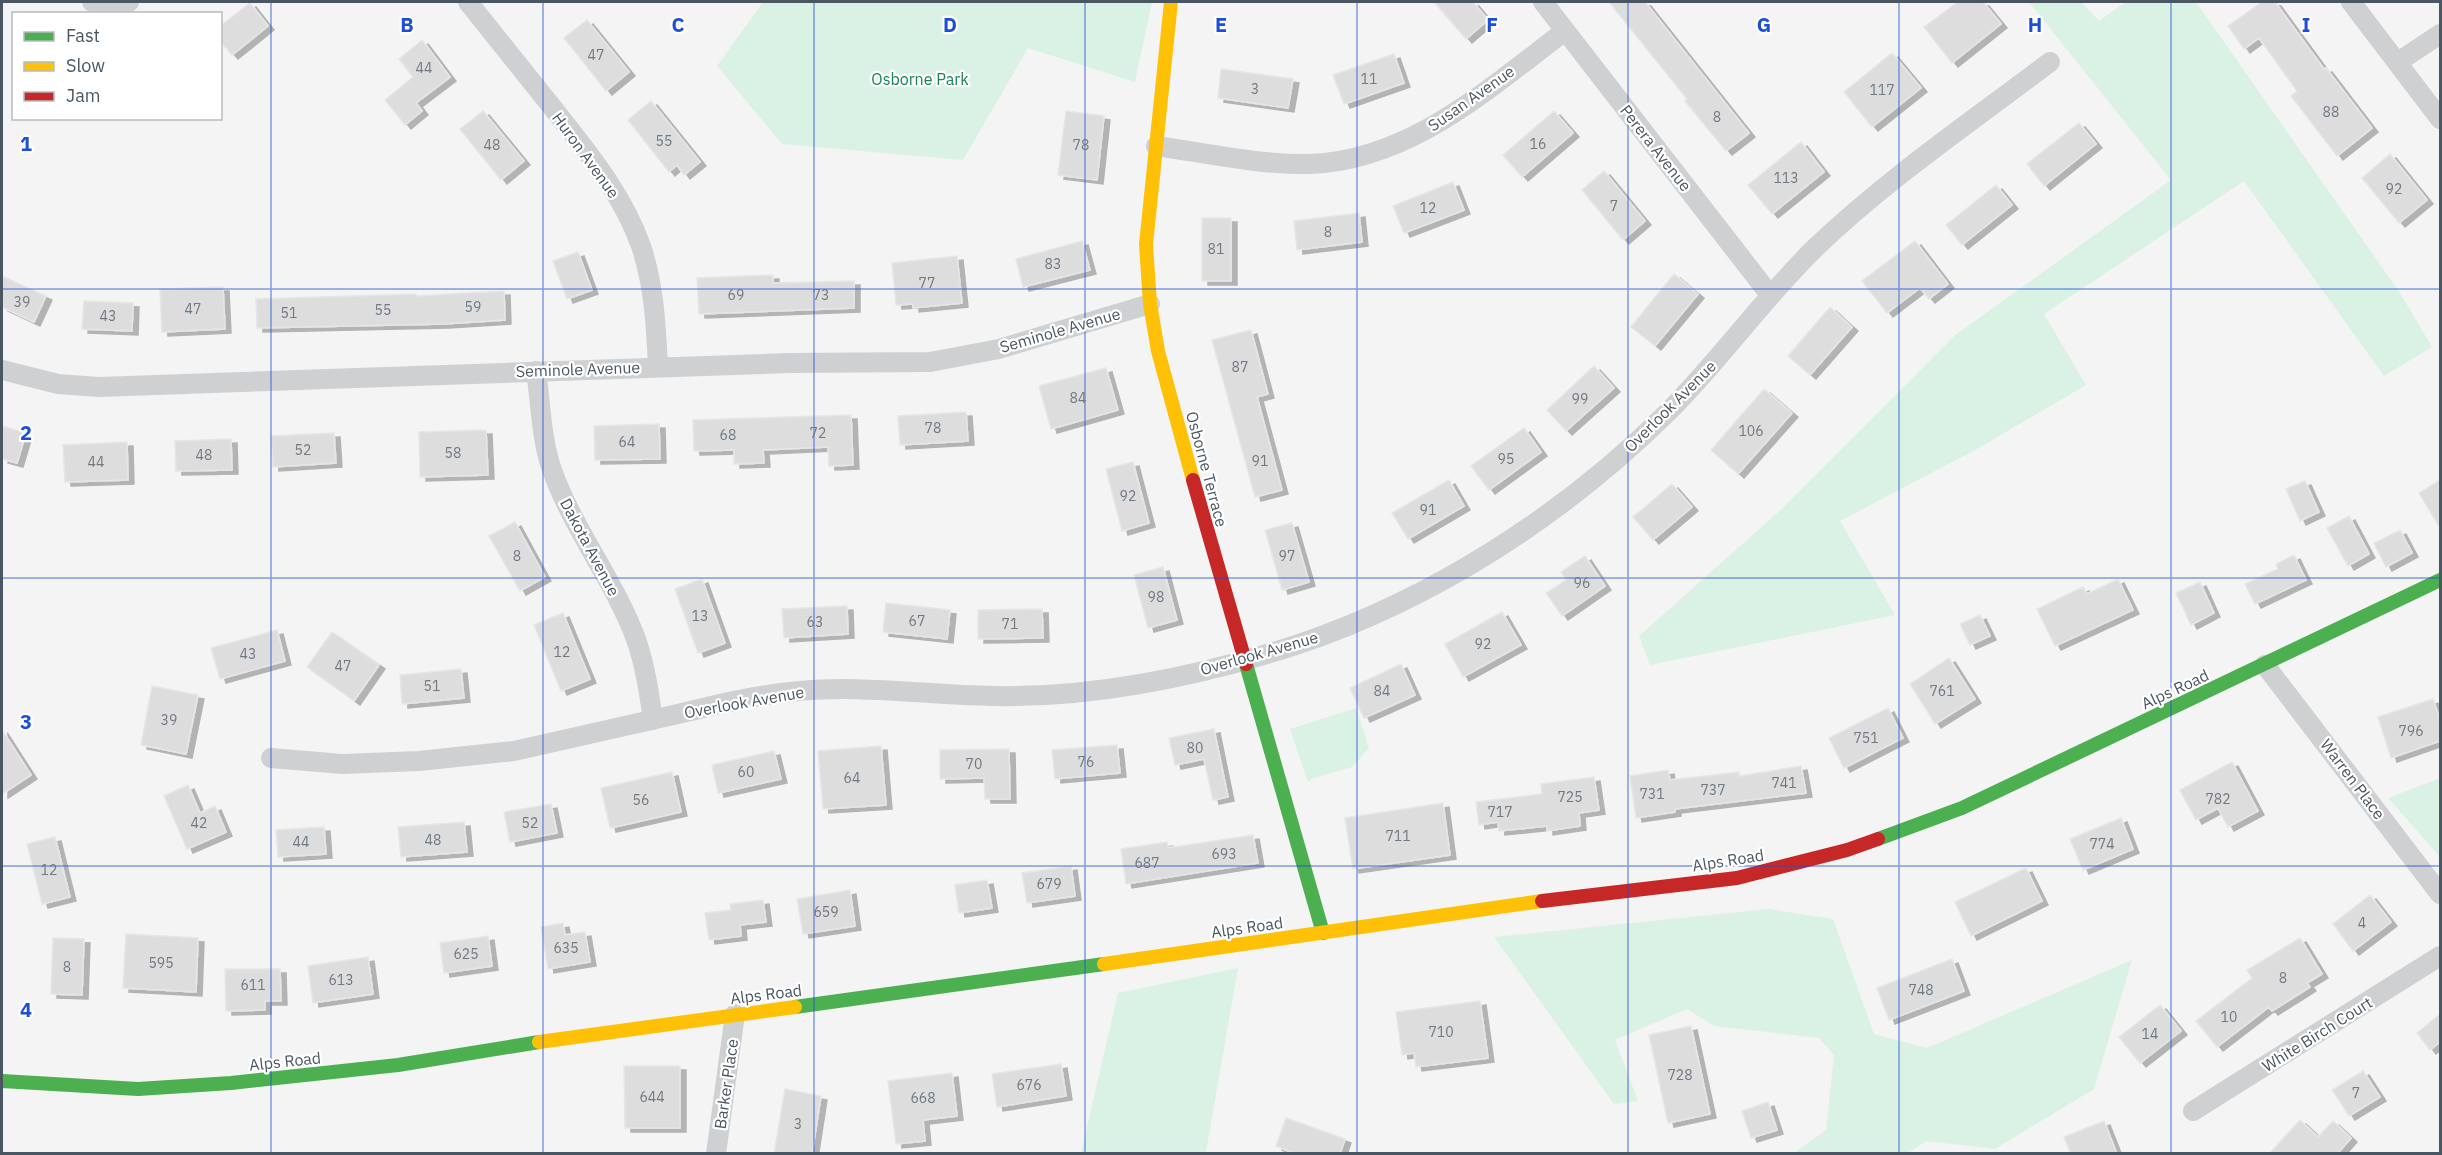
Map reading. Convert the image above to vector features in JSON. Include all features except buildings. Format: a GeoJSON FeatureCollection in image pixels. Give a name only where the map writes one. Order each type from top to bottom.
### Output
{"type":"FeatureCollection","features":[{"type":"Feature","properties":{"kind":"main road","name":"Osborne Terrace"},"geometry":{"type":"LineString","coordinates":[[1172,2],[1146,244],[1150,304],[1161,362],[1323,933]]}},
{"type":"Feature","properties":{"kind":"main road","name":"Alps Road"},"geometry":{"type":"LineString","coordinates":[[2,1081],[138,1089],[231,1083],[398,1065],[589,1034],[1537,902],[1737,878],[1846,850],[1900,833],[1962,808],[2440,580]]}},
{"type":"Feature","properties":{"kind":"street"},"geometry":{"type":"LineString","coordinates":[[92,2],[129,2]]}},
{"type":"Feature","properties":{"kind":"street","name":"Huron Avenue"},"geometry":{"type":"LineString","coordinates":[[468,2],[610,183],[630,220],[641,246],[652,287],[656,315],[658,367]]}},
{"type":"Feature","properties":{"kind":"street","name":"Perera Avenue"},"geometry":{"type":"LineString","coordinates":[[1543,2],[1770,295]]}},
{"type":"Feature","properties":{"kind":"street"},"geometry":{"type":"LineString","coordinates":[[2351,2],[2440,119]]}},
{"type":"Feature","properties":{"kind":"street","name":"Susan Avenue"},"geometry":{"type":"LineString","coordinates":[[1156,146],[1280,163],[1312,164],[1379,151],[1411,138],[1443,121],[1565,31]]}},
{"type":"Feature","properties":{"kind":"street"},"geometry":{"type":"LineString","coordinates":[[2398,62],[2440,34]]}},
{"type":"Feature","properties":{"kind":"street","name":"Overlook Avenue"},"geometry":{"type":"LineString","coordinates":[[271,758],[342,764],[486,755],[514,751],[740,700],[824,689],[882,690],[934,695],[999,696],[1065,693],[1132,685],[1244,660],[1298,644],[1386,609],[1452,574],[1520,533],[1566,500],[1618,458],[1667,413],[1713,365],[1770,295],[1814,249],[1862,206],[2050,62]]}},
{"type":"Feature","properties":{"kind":"street","name":"Seminole Avenue"},"geometry":{"type":"LineString","coordinates":[[2,370],[58,384],[99,387],[790,363],[930,362],[999,349],[1150,304]]}},
{"type":"Feature","properties":{"kind":"street","name":"Dakota Avenue"},"geometry":{"type":"LineString","coordinates":[[536,371],[546,447],[552,470],[565,501],[636,639],[647,678],[652,720]]}},
{"type":"Feature","properties":{"kind":"street","name":"Warren Place"},"geometry":{"type":"LineString","coordinates":[[2265,665],[2440,894]]}},
{"type":"Feature","properties":{"kind":"street","name":"White Birch Court"},"geometry":{"type":"LineString","coordinates":[[2193,1112],[2440,956]]}},
{"type":"Feature","properties":{"kind":"street","name":"Barker Place"},"geometry":{"type":"LineString","coordinates":[[716,1154],[735,1014]]}},
{"type":"Feature","properties":{"kind":"green space","name":"Osborne Park"},"geometry":{"type":"Polygon","coordinates":[[[763,2],[1152,2],[1135,82],[1028,48],[963,160],[782,144],[717,66],[763,2]]]}},
{"type":"Feature","properties":{"kind":"green space"},"geometry":{"type":"Polygon","coordinates":[[[2029,2],[2081,2],[2099,21],[2126,2],[2196,2],[2400,293],[2432,347],[2384,376],[2244,181],[2044,314],[2086,385],[1977,449],[1840,521],[1895,615],[1650,665],[1639,636],[1785,506],[1954,336],[2171,180],[2029,2]]]}},
{"type":"Feature","properties":{"kind":"green space"},"geometry":{"type":"Polygon","coordinates":[[[1356,708],[1369,748],[1352,767],[1314,778],[1308,782],[1290,729],[1356,708]]]}},
{"type":"Feature","properties":{"kind":"green space"},"geometry":{"type":"Polygon","coordinates":[[[2440,778],[2440,857],[2388,798],[2440,778]]]}},
{"type":"Feature","properties":{"kind":"green space"},"geometry":{"type":"Polygon","coordinates":[[[1769,909],[1833,919],[1874,1034],[1927,1048],[2132,960],[2094,1089],[1995,1149],[1926,1141],[1908,1153],[1794,1153],[1826,1130],[1834,1055],[1819,1038],[1714,1026],[1687,1009],[1615,1040],[1638,1101],[1614,1104],[1494,937],[1769,909]]]}},
{"type":"Feature","properties":{"kind":"green space"},"geometry":{"type":"Polygon","coordinates":[[[1238,968],[1206,1152],[1081,1153],[1118,993],[1238,968]]]}},
{"type":"Feature","properties":{"kind":"traffic: fast"},"geometry":{"type":"LineString","coordinates":[[1878,839],[1962,808],[2440,580]]}},
{"type":"Feature","properties":{"kind":"traffic: fast"},"geometry":{"type":"LineString","coordinates":[[1246,664],[1323,933]]}},
{"type":"Feature","properties":{"kind":"traffic: fast"},"geometry":{"type":"LineString","coordinates":[[795,1007],[1104,964]]}},
{"type":"Feature","properties":{"kind":"traffic: fast"},"geometry":{"type":"LineString","coordinates":[[2,1081],[138,1089],[231,1083],[398,1065],[539,1042]]}},
{"type":"Feature","properties":{"kind":"traffic: slow"},"geometry":{"type":"LineString","coordinates":[[1171,2],[1146,244],[1150,304],[1158,351],[1193,480]]}},
{"type":"Feature","properties":{"kind":"traffic: slow"},"geometry":{"type":"LineString","coordinates":[[1104,964],[1542,901]]}},
{"type":"Feature","properties":{"kind":"traffic: slow"},"geometry":{"type":"LineString","coordinates":[[539,1042],[795,1007]]}},
{"type":"Feature","properties":{"kind":"traffic: jam"},"geometry":{"type":"LineString","coordinates":[[1193,480],[1246,664]]}},
{"type":"Feature","properties":{"kind":"traffic: jam"},"geometry":{"type":"LineString","coordinates":[[1542,901],[1737,878],[1847,850],[1878,839]]}}]}
